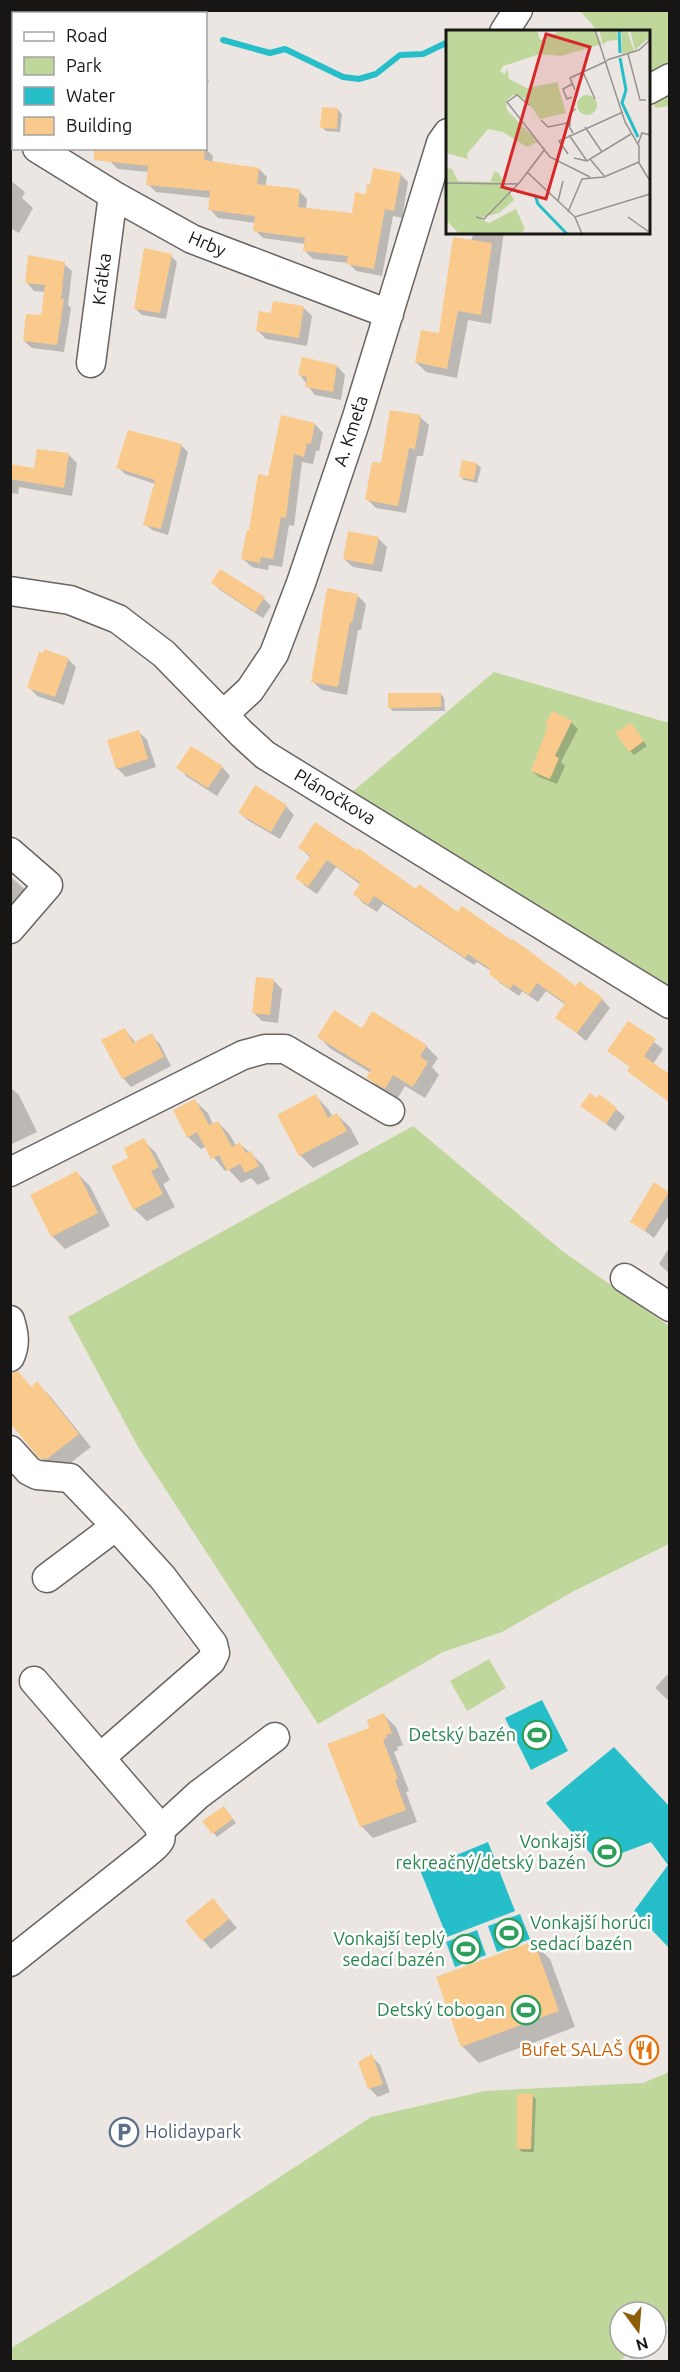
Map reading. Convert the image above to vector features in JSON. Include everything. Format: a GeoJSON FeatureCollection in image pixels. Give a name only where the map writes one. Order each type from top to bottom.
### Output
{"type":"FeatureCollection","features":[{"type":"Feature","properties":{"kind":"street"},"geometry":{"type":"LineString","coordinates":[[505,30],[518,10]]}},
{"type":"Feature","properties":{"kind":"street"},"geometry":{"type":"LineString","coordinates":[[650,89],[669,78]]}},
{"type":"Feature","properties":{"kind":"street","name":"A. Kmeťa"},"geometry":{"type":"LineString","coordinates":[[224,714],[250,690],[274,654],[323,518],[441,143],[446,134]]}},
{"type":"Feature","properties":{"kind":"street","name":"Hrby"},"geometry":{"type":"LineString","coordinates":[[40,150],[112,195],[192,239],[389,314]]}},
{"type":"Feature","properties":{"kind":"street","name":"Krátka"},"geometry":{"type":"LineString","coordinates":[[91,363],[112,195]]}},
{"type":"Feature","properties":{"kind":"street","name":"Plánočkova"},"geometry":{"type":"LineString","coordinates":[[10,591],[70,600],[118,619],[164,654],[242,734],[266,755],[669,1005]]}},
{"type":"Feature","properties":{"kind":"street"},"geometry":{"type":"LineString","coordinates":[[10,852],[48,885],[10,929]]}},
{"type":"Feature","properties":{"kind":"street"},"geometry":{"type":"LineString","coordinates":[[10,1172],[243,1055],[265,1048],[285,1049],[390,1112]]}},
{"type":"Feature","properties":{"kind":"street"},"geometry":{"type":"LineString","coordinates":[[625,1278],[669,1307]]}},
{"type":"Feature","properties":{"kind":"street"},"geometry":{"type":"LineString","coordinates":[[10,1320],[14,1334],[14,1348],[10,1357]]}},
{"type":"Feature","properties":{"kind":"street"},"geometry":{"type":"LineString","coordinates":[[10,1450],[29,1471],[37,1475],[70,1479],[163,1578],[213,1644],[215,1653],[211,1661],[101,1757]]}},
{"type":"Feature","properties":{"kind":"street"},"geometry":{"type":"LineString","coordinates":[[47,1578],[116,1526]]}},
{"type":"Feature","properties":{"kind":"street"},"geometry":{"type":"LineString","coordinates":[[10,1962],[146,1854],[160,1842],[162,1835],[101,1757],[34,1681]]}},
{"type":"Feature","properties":{"kind":"street"},"geometry":{"type":"LineString","coordinates":[[160,1830],[198,1796],[275,1737]]}},
{"type":"Feature","properties":{"kind":"green space"},"geometry":{"type":"Polygon","coordinates":[[[580,11],[669,11],[669,106],[656,108],[650,99],[650,30],[597,30],[580,11]]]}},
{"type":"Feature","properties":{"kind":"green space"},"geometry":{"type":"Polygon","coordinates":[[[494,672],[669,723],[669,993],[351,793],[494,672]]]}},
{"type":"Feature","properties":{"kind":"green space"},"geometry":{"type":"Polygon","coordinates":[[[413,1126],[561,1250],[669,1326],[669,1544],[574,1591],[502,1632],[443,1652],[318,1724],[138,1447],[68,1317],[413,1126]]]}},
{"type":"Feature","properties":{"kind":"green space"},"geometry":{"type":"Polygon","coordinates":[[[489,1659],[506,1688],[467,1711],[450,1681],[489,1659]]]}},
{"type":"Feature","properties":{"kind":"green space"},"geometry":{"type":"Polygon","coordinates":[[[669,2072],[669,2320],[668,2300],[608,2300],[608,2360],[619,2361],[11,2362],[11,2348],[120,2282],[371,2117],[485,2091],[643,2083],[669,2072]]]}},
{"type":"Feature","properties":{"kind":"water","name":"Detský bazén"},"geometry":{"type":"Polygon","coordinates":[[[542,1700],[568,1751],[531,1770],[505,1718],[542,1700]]]}},
{"type":"Feature","properties":{"kind":"water","name":"Vonkajší rekreačný/detský bazén"},"geometry":{"type":"Polygon","coordinates":[[[614,1747],[669,1806],[669,1948],[634,1911],[668,1865],[651,1842],[598,1862],[546,1803],[614,1747]]]}},
{"type":"Feature","properties":{"kind":"water"},"geometry":{"type":"Polygon","coordinates":[[[488,1842],[515,1911],[447,1937],[420,1870],[488,1842]]]}},
{"type":"Feature","properties":{"kind":"water","name":"Vonkajší horúci sedací bazén"},"geometry":{"type":"Polygon","coordinates":[[[520,1914],[530,1939],[497,1952],[488,1926],[520,1914]]]}},
{"type":"Feature","properties":{"kind":"water","name":"Vonkajší teplý sedací bazén"},"geometry":{"type":"Polygon","coordinates":[[[477,1930],[486,1955],[455,1967],[446,1942],[477,1930]]]}},
{"type":"Feature","properties":{"kind":"building"},"geometry":{"type":"Polygon","coordinates":[[[322,107],[338,108],[337,129],[320,128],[322,107]]]}},
{"type":"Feature","properties":{"kind":"building"},"geometry":{"type":"Polygon","coordinates":[[[94,150],[205,150],[204,160],[259,168],[257,184],[300,189],[298,207],[352,213],[355,192],[366,194],[373,168],[401,173],[394,211],[385,209],[374,269],[346,264],[348,256],[303,251],[305,238],[253,231],[255,216],[208,210],[210,191],[146,185],[148,166],[94,160],[94,150]]]}},
{"type":"Feature","properties":{"kind":"building"},"geometry":{"type":"Polygon","coordinates":[[[453,237],[492,243],[481,315],[458,311],[447,369],[415,362],[421,330],[439,333],[453,237]]]}},
{"type":"Feature","properties":{"kind":"building"},"geometry":{"type":"Polygon","coordinates":[[[144,248],[172,254],[160,313],[134,309],[144,248]]]}},
{"type":"Feature","properties":{"kind":"building"},"geometry":{"type":"Polygon","coordinates":[[[28,255],[65,262],[61,299],[64,299],[57,345],[23,341],[26,314],[41,315],[45,285],[25,283],[28,255]]]}},
{"type":"Feature","properties":{"kind":"building"},"geometry":{"type":"Polygon","coordinates":[[[273,301],[304,306],[299,338],[256,331],[259,311],[271,313],[273,301]]]}},
{"type":"Feature","properties":{"kind":"building"},"geometry":{"type":"Polygon","coordinates":[[[302,357],[337,365],[333,392],[305,387],[307,377],[298,375],[302,357]]]}},
{"type":"Feature","properties":{"kind":"building"},"geometry":{"type":"Polygon","coordinates":[[[390,410],[421,415],[415,449],[409,448],[398,506],[365,500],[372,462],[381,463],[390,410]]]}},
{"type":"Feature","properties":{"kind":"building"},"geometry":{"type":"Polygon","coordinates":[[[281,415],[315,423],[311,444],[307,443],[304,457],[294,454],[286,518],[281,517],[273,559],[261,557],[260,563],[241,559],[247,530],[249,530],[258,474],[268,476],[281,415]]]}},
{"type":"Feature","properties":{"kind":"building"},"geometry":{"type":"Polygon","coordinates":[[[128,430],[182,444],[161,529],[143,525],[155,480],[116,468],[128,430]]]}},
{"type":"Feature","properties":{"kind":"building"},"geometry":{"type":"Polygon","coordinates":[[[37,449],[69,453],[64,488],[10,479],[10,464],[34,468],[37,449]]]}},
{"type":"Feature","properties":{"kind":"building"},"geometry":{"type":"Polygon","coordinates":[[[462,460],[477,463],[474,480],[459,477],[462,460]]]}},
{"type":"Feature","properties":{"kind":"building"},"geometry":{"type":"Polygon","coordinates":[[[348,531],[379,537],[373,565],[343,559],[348,531]]]}},
{"type":"Feature","properties":{"kind":"building"},"geometry":{"type":"Polygon","coordinates":[[[220,569],[265,597],[255,612],[211,583],[220,569]]]}},
{"type":"Feature","properties":{"kind":"building"},"geometry":{"type":"Polygon","coordinates":[[[327,588],[358,594],[352,623],[350,622],[338,687],[311,682],[327,588]]]}},
{"type":"Feature","properties":{"kind":"building"},"geometry":{"type":"Polygon","coordinates":[[[44,649],[69,658],[55,697],[27,688],[39,652],[43,653],[44,649]]]}},
{"type":"Feature","properties":{"kind":"building"},"geometry":{"type":"Polygon","coordinates":[[[388,693],[441,693],[441,707],[388,708],[388,693]]]}},
{"type":"Feature","properties":{"kind":"building"},"geometry":{"type":"Polygon","coordinates":[[[552,711],[572,721],[555,756],[559,758],[550,779],[531,771],[548,726],[545,725],[552,711]]]}},
{"type":"Feature","properties":{"kind":"building"},"geometry":{"type":"Polygon","coordinates":[[[631,723],[644,741],[629,752],[616,733],[631,723]]]}},
{"type":"Feature","properties":{"kind":"building"},"geometry":{"type":"Polygon","coordinates":[[[139,730],[148,759],[116,769],[107,740],[139,730]]]}},
{"type":"Feature","properties":{"kind":"building"},"geometry":{"type":"Polygon","coordinates":[[[191,746],[223,766],[208,788],[176,768],[191,746]]]}},
{"type":"Feature","properties":{"kind":"building"},"geometry":{"type":"Polygon","coordinates":[[[255,785],[287,805],[271,832],[238,813],[255,785]]]}},
{"type":"Feature","properties":{"kind":"building"},"geometry":{"type":"Polygon","coordinates":[[[315,822],[357,850],[358,848],[416,889],[419,884],[458,912],[462,906],[524,947],[576,986],[579,981],[603,998],[577,1033],[555,1018],[565,1003],[537,983],[529,995],[513,984],[510,989],[490,975],[489,968],[468,954],[465,958],[374,896],[368,905],[353,894],[361,883],[327,860],[308,887],[295,878],[311,856],[298,848],[315,822]]]}},
{"type":"Feature","properties":{"kind":"building"},"geometry":{"type":"Polygon","coordinates":[[[256,977],[274,979],[270,1015],[252,1013],[256,977]]]}},
{"type":"Feature","properties":{"kind":"building"},"geometry":{"type":"Polygon","coordinates":[[[334,1010],[362,1028],[372,1011],[427,1045],[420,1056],[428,1062],[413,1087],[393,1075],[385,1089],[366,1078],[371,1070],[317,1037],[334,1010]]]}},
{"type":"Feature","properties":{"kind":"building"},"geometry":{"type":"Polygon","coordinates":[[[628,1021],[656,1039],[644,1056],[669,1074],[669,1102],[627,1071],[630,1067],[607,1051],[628,1021]]]}},
{"type":"Feature","properties":{"kind":"building"},"geometry":{"type":"Polygon","coordinates":[[[125,1028],[133,1043],[152,1033],[164,1057],[122,1079],[101,1040],[125,1028]]]}},
{"type":"Feature","properties":{"kind":"building"},"geometry":{"type":"Polygon","coordinates":[[[590,1093],[597,1098],[599,1094],[617,1108],[606,1124],[580,1106],[590,1093]]]}},
{"type":"Feature","properties":{"kind":"building"},"geometry":{"type":"Polygon","coordinates":[[[316,1094],[328,1118],[337,1113],[347,1131],[299,1156],[277,1115],[316,1094]]]}},
{"type":"Feature","properties":{"kind":"building"},"geometry":{"type":"Polygon","coordinates":[[[195,1099],[209,1125],[218,1121],[232,1147],[240,1142],[246,1153],[251,1151],[259,1166],[245,1173],[240,1164],[227,1171],[219,1155],[211,1159],[197,1132],[187,1138],[173,1110],[195,1099]]]}},
{"type":"Feature","properties":{"kind":"building"},"geometry":{"type":"Polygon","coordinates":[[[144,1138],[159,1167],[151,1171],[163,1194],[133,1210],[111,1166],[128,1158],[124,1148],[144,1138]]]}},
{"type":"Feature","properties":{"kind":"building"},"geometry":{"type":"Polygon","coordinates":[[[77,1171],[98,1213],[51,1237],[30,1195],[77,1171]]]}},
{"type":"Feature","properties":{"kind":"building"},"geometry":{"type":"Polygon","coordinates":[[[654,1182],[669,1192],[645,1231],[630,1222],[654,1182]]]}},
{"type":"Feature","properties":{"kind":"building"},"geometry":{"type":"Polygon","coordinates":[[[18,1371],[31,1387],[37,1381],[79,1434],[47,1459],[39,1458],[10,1423],[10,1373],[18,1371]]]}},
{"type":"Feature","properties":{"kind":"building"},"geometry":{"type":"Polygon","coordinates":[[[384,1713],[392,1733],[386,1735],[387,1738],[383,1740],[398,1779],[395,1780],[406,1810],[360,1827],[327,1744],[369,1728],[367,1720],[384,1713]]]}},
{"type":"Feature","properties":{"kind":"building"},"geometry":{"type":"Polygon","coordinates":[[[224,1806],[233,1819],[212,1834],[202,1821],[224,1806]]]}},
{"type":"Feature","properties":{"kind":"building"},"geometry":{"type":"Polygon","coordinates":[[[213,1898],[229,1919],[202,1941],[185,1921],[213,1898]]]}},
{"type":"Feature","properties":{"kind":"building"},"geometry":{"type":"Polygon","coordinates":[[[534,1941],[559,2011],[461,2047],[436,1977],[534,1941]]]}},
{"type":"Feature","properties":{"kind":"building"},"geometry":{"type":"Polygon","coordinates":[[[372,2054],[383,2084],[368,2089],[358,2062],[372,2054]]]}},
{"type":"Feature","properties":{"kind":"building"},"geometry":{"type":"Polygon","coordinates":[[[517,2094],[533,2094],[531,2149],[517,2149],[517,2094]]]}},
{"type":"Feature","properties":{"kind":"waterway"},"geometry":{"type":"LineString","coordinates":[[223,40],[270,53],[285,49],[343,77],[359,79],[376,74],[400,55],[423,54],[446,43]]}},
{"type":"Feature","properties":{"kind":"place","name":"Detský bazén"},"geometry":{"type":"Point","coordinates":[537,1735]}},
{"type":"Feature","properties":{"kind":"place","name":"Vonkajší rekreačný/detský bazén"},"geometry":{"type":"Point","coordinates":[607,1852]}},
{"type":"Feature","properties":{"kind":"place","name":"Vonkajší horúci sedací bazén"},"geometry":{"type":"Point","coordinates":[509,1933]}},
{"type":"Feature","properties":{"kind":"place","name":"Vonkajší teplý sedací bazén"},"geometry":{"type":"Point","coordinates":[466,1949]}},
{"type":"Feature","properties":{"kind":"place","name":"Detský tobogan"},"geometry":{"type":"Point","coordinates":[526,2010]}},
{"type":"Feature","properties":{"kind":"place","name":"Bufet SALAŠ"},"geometry":{"type":"Point","coordinates":[644,2050]}},
{"type":"Feature","properties":{"kind":"place","name":"Holidaypark"},"geometry":{"type":"Point","coordinates":[124,2132]}}]}
